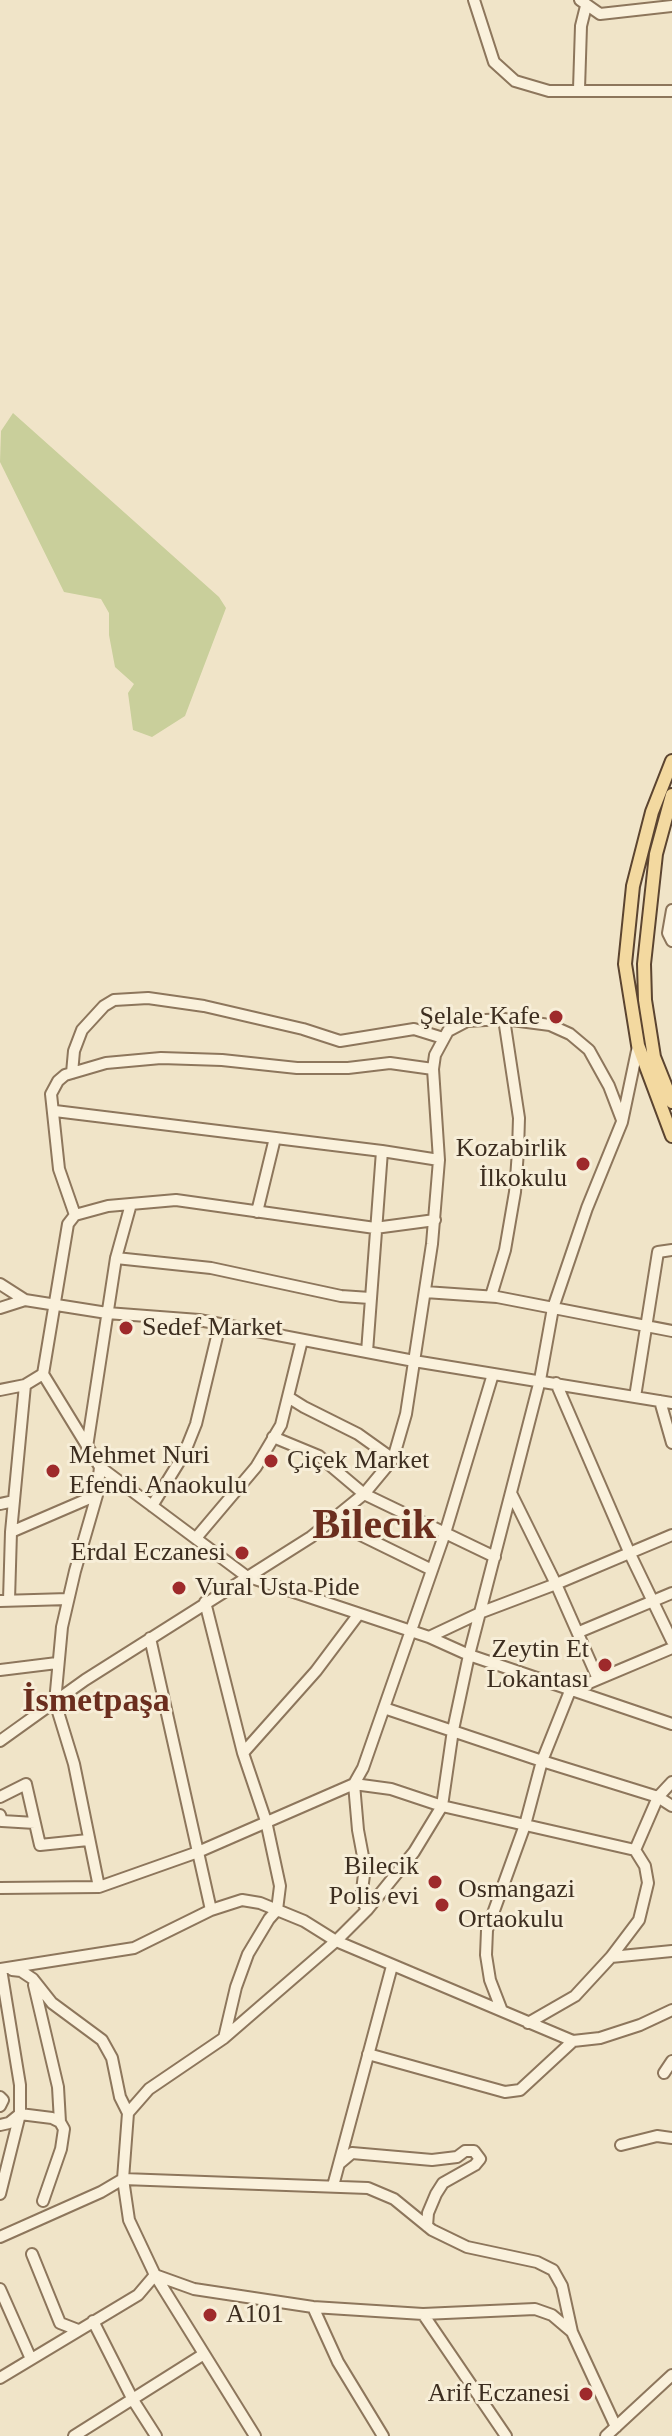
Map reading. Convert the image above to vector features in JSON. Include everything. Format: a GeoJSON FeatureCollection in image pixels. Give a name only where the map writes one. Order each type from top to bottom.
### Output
{"type":"FeatureCollection","features":[{"type":"Feature","properties":{"kind":"main road"},"geometry":{"type":"LineString","coordinates":[[672,761],[652,812],[633,886],[625,964],[638,1045],[672,1136]]}},
{"type":"Feature","properties":{"kind":"main road"},"geometry":{"type":"LineString","coordinates":[[672,795],[656,854],[644,964],[645,1000],[654,1057],[672,1102]]}},
{"type":"Feature","properties":{"kind":"street"},"geometry":{"type":"LineString","coordinates":[[474,0],[494,62],[515,81],[549,91],[672,91]]}},
{"type":"Feature","properties":{"kind":"street"},"geometry":{"type":"LineString","coordinates":[[579,89],[583,3],[600,14],[668,4]]}},
{"type":"Feature","properties":{"kind":"street"},"geometry":{"type":"LineString","coordinates":[[670,937],[672,910]]}},
{"type":"Feature","properties":{"kind":"street"},"geometry":{"type":"LineString","coordinates":[[72,1073],[74,1051],[82,1030],[104,1006],[114,1000],[148,998],[204,1006],[340,1041],[414,1029],[443,1038]]}},
{"type":"Feature","properties":{"kind":"street"},"geometry":{"type":"LineString","coordinates":[[0,1741],[150,1638],[332,1521],[364,1494],[393,1459],[406,1414],[435,1220],[439,1160],[433,1069],[435,1055],[448,1031],[467,1021],[504,1019],[550,1025],[570,1034],[589,1050],[609,1086],[622,1122]]}},
{"type":"Feature","properties":{"kind":"street"},"geometry":{"type":"LineString","coordinates":[[491,1296],[505,1250],[518,1151],[519,1118],[504,1019]]}},
{"type":"Feature","properties":{"kind":"street"},"geometry":{"type":"LineString","coordinates":[[128,2113],[149,2089],[224,2038],[336,1941],[367,1910],[414,1852],[442,1806],[453,1730],[469,1655],[540,1380],[553,1308],[587,1208],[622,1122],[638,1045]]}},
{"type":"Feature","properties":{"kind":"street"},"geometry":{"type":"LineString","coordinates":[[75,1215],[59,1169],[51,1094],[58,1081],[72,1073],[106,1063],[161,1058],[222,1060],[297,1068],[348,1068],[390,1063],[433,1069]]}},
{"type":"Feature","properties":{"kind":"street"},"geometry":{"type":"LineString","coordinates":[[55,1111],[439,1160]]}},
{"type":"Feature","properties":{"kind":"street"},"geometry":{"type":"LineString","coordinates":[[257,1212],[275,1138]]}},
{"type":"Feature","properties":{"kind":"street"},"geometry":{"type":"LineString","coordinates":[[367,1352],[382,1151]]}},
{"type":"Feature","properties":{"kind":"street"},"geometry":{"type":"LineString","coordinates":[[435,1220],[375,1228],[176,1200],[108,1206],[75,1215],[68,1224],[43,1374],[100,1467],[246,1576],[429,1637],[469,1655],[672,1724]]}},
{"type":"Feature","properties":{"kind":"street"},"geometry":{"type":"LineString","coordinates":[[87,1447],[116,1258],[131,1204]]}},
{"type":"Feature","properties":{"kind":"street"},"geometry":{"type":"LineString","coordinates":[[635,1397],[658,1252],[672,1250]]}},
{"type":"Feature","properties":{"kind":"street"},"geometry":{"type":"LineString","coordinates":[[116,1258],[211,1268],[341,1296],[370,1298]]}},
{"type":"Feature","properties":{"kind":"street"},"geometry":{"type":"LineString","coordinates":[[0,1284],[25,1300]]}},
{"type":"Feature","properties":{"kind":"street"},"geometry":{"type":"LineString","coordinates":[[425,1292],[491,1296],[672,1331]]}},
{"type":"Feature","properties":{"kind":"street"},"geometry":{"type":"LineString","coordinates":[[0,1308],[25,1300],[107,1313],[199,1320],[414,1361],[666,1402],[672,1443]]}},
{"type":"Feature","properties":{"kind":"street"},"geometry":{"type":"LineString","coordinates":[[152,1506],[184,1454],[196,1424],[220,1324]]}},
{"type":"Feature","properties":{"kind":"street"},"geometry":{"type":"LineString","coordinates":[[196,1538],[256,1467],[281,1425],[302,1340]]}},
{"type":"Feature","properties":{"kind":"street"},"geometry":{"type":"LineString","coordinates":[[0,1390],[25,1385],[43,1374]]}},
{"type":"Feature","properties":{"kind":"street"},"geometry":{"type":"LineString","coordinates":[[367,1910],[361,1898],[365,1867],[354,1784],[363,1768],[445,1533],[493,1374]]}},
{"type":"Feature","properties":{"kind":"street"},"geometry":{"type":"LineString","coordinates":[[556,1383],[630,1554],[672,1641]]}},
{"type":"Feature","properties":{"kind":"street"},"geometry":{"type":"LineString","coordinates":[[25,1385],[4,1600],[68,1599]]}},
{"type":"Feature","properties":{"kind":"street"},"geometry":{"type":"LineString","coordinates":[[288,1397],[358,1434],[393,1459]]}},
{"type":"Feature","properties":{"kind":"street"},"geometry":{"type":"LineString","coordinates":[[273,1437],[319,1456],[364,1494],[495,1557]]}},
{"type":"Feature","properties":{"kind":"street"},"geometry":{"type":"LineString","coordinates":[[99,1887],[74,1764],[55,1702],[57,1663],[68,1599],[97,1495],[100,1467]]}},
{"type":"Feature","properties":{"kind":"street"},"geometry":{"type":"LineString","coordinates":[[11,1532],[97,1495]]}},
{"type":"Feature","properties":{"kind":"street"},"geometry":{"type":"LineString","coordinates":[[512,1495],[579,1632],[598,1679]]}},
{"type":"Feature","properties":{"kind":"street"},"geometry":{"type":"LineString","coordinates":[[0,1504],[14,1501]]}},
{"type":"Feature","properties":{"kind":"street"},"geometry":{"type":"LineString","coordinates":[[332,1521],[430,1569]]}},
{"type":"Feature","properties":{"kind":"street"},"geometry":{"type":"LineString","coordinates":[[429,1637],[482,1612],[672,1535]]}},
{"type":"Feature","properties":{"kind":"street"},"geometry":{"type":"LineString","coordinates":[[579,1632],[672,1593]]}},
{"type":"Feature","properties":{"kind":"street"},"geometry":{"type":"LineString","coordinates":[[205,1602],[243,1753],[266,1821],[280,1886],[277,1910],[248,1954],[236,1987],[224,2038]]}},
{"type":"Feature","properties":{"kind":"street"},"geometry":{"type":"LineString","coordinates":[[243,1753],[316,1671],[358,1615]]}},
{"type":"Feature","properties":{"kind":"street"},"geometry":{"type":"LineString","coordinates":[[150,1638],[211,1910]]}},
{"type":"Feature","properties":{"kind":"street"},"geometry":{"type":"LineString","coordinates":[[502,2011],[490,1980],[486,1955],[487,1930],[525,1825],[542,1761],[570,1691],[672,1648]]}},
{"type":"Feature","properties":{"kind":"street"},"geometry":{"type":"LineString","coordinates":[[0,1670],[57,1663]]}},
{"type":"Feature","properties":{"kind":"street"},"geometry":{"type":"LineString","coordinates":[[384,1708],[658,1797],[672,1806]]}},
{"type":"Feature","properties":{"kind":"street"},"geometry":{"type":"LineString","coordinates":[[635,1850],[658,1797],[672,1782]]}},
{"type":"Feature","properties":{"kind":"street"},"geometry":{"type":"LineString","coordinates":[[0,1797],[26,1784],[40,1845],[88,1840]]}},
{"type":"Feature","properties":{"kind":"street"},"geometry":{"type":"LineString","coordinates":[[0,1888],[99,1887],[198,1852],[354,1784],[391,1789],[442,1806],[635,1850],[645,1866],[648,1883],[639,1920],[611,1957],[575,1996],[528,2023]]}},
{"type":"Feature","properties":{"kind":"street"},"geometry":{"type":"LineString","coordinates":[[0,1815],[2,1821],[35,1823]]}},
{"type":"Feature","properties":{"kind":"street"},"geometry":{"type":"LineString","coordinates":[[0,1968],[134,1948],[211,1910],[242,1900],[304,1921],[336,1941],[392,1966],[573,2041],[600,2038],[672,2010]]}},
{"type":"Feature","properties":{"kind":"street"},"geometry":{"type":"LineString","coordinates":[[611,1957],[672,1951]]}},
{"type":"Feature","properties":{"kind":"street"},"geometry":{"type":"LineString","coordinates":[[333,2186],[392,1966]]}},
{"type":"Feature","properties":{"kind":"street"},"geometry":{"type":"LineString","coordinates":[[0,1968],[21,1971],[33,1979],[52,2003],[102,2040],[112,2058],[120,2097],[128,2113],[123,2179],[129,2220],[155,2275],[255,2436]]}},
{"type":"Feature","properties":{"kind":"street"},"geometry":{"type":"LineString","coordinates":[[0,1968],[20,2085],[20,2114],[0,2194]]}},
{"type":"Feature","properties":{"kind":"street"},"geometry":{"type":"LineString","coordinates":[[33,1979],[58,2087],[60,2122],[64,2129],[61,2149],[43,2201]]}},
{"type":"Feature","properties":{"kind":"street"},"geometry":{"type":"LineString","coordinates":[[368,2054],[505,2092],[520,2090],[573,2041]]}},
{"type":"Feature","properties":{"kind":"street"},"geometry":{"type":"LineString","coordinates":[[664,2073],[672,2061]]}},
{"type":"Feature","properties":{"kind":"street"},"geometry":{"type":"LineString","coordinates":[[0,2097],[3,2100],[0,2106]]}},
{"type":"Feature","properties":{"kind":"street"},"geometry":{"type":"LineString","coordinates":[[0,2125],[9,2123],[20,2114],[60,2122]]}},
{"type":"Feature","properties":{"kind":"street"},"geometry":{"type":"LineString","coordinates":[[621,2145],[657,2136],[672,2138]]}},
{"type":"Feature","properties":{"kind":"street"},"geometry":{"type":"LineString","coordinates":[[339,2164],[352,2153],[432,2160],[474,2151],[480,2159],[475,2165],[443,2183],[436,2194],[428,2213],[427,2226]]}},
{"type":"Feature","properties":{"kind":"street"},"geometry":{"type":"LineString","coordinates":[[0,2237],[123,2179],[368,2188],[394,2199],[427,2226],[467,2247],[537,2262],[553,2270],[562,2286],[572,2332],[616,2427]]}},
{"type":"Feature","properties":{"kind":"street"},"geometry":{"type":"LineString","coordinates":[[32,2254],[60,2323],[78,2330]]}},
{"type":"Feature","properties":{"kind":"street"},"geometry":{"type":"LineString","coordinates":[[155,2275],[194,2289],[313,2307],[423,2314],[535,2309],[552,2315],[572,2332]]}},
{"type":"Feature","properties":{"kind":"street"},"geometry":{"type":"LineString","coordinates":[[0,2378],[138,2295],[155,2275]]}},
{"type":"Feature","properties":{"kind":"street"},"geometry":{"type":"LineString","coordinates":[[0,2289],[31,2359]]}},
{"type":"Feature","properties":{"kind":"street"},"geometry":{"type":"LineString","coordinates":[[313,2307],[338,2362],[383,2436]]}},
{"type":"Feature","properties":{"kind":"street"},"geometry":{"type":"LineString","coordinates":[[423,2314],[506,2436]]}},
{"type":"Feature","properties":{"kind":"street"},"geometry":{"type":"LineString","coordinates":[[93,2321],[133,2400],[156,2436]]}},
{"type":"Feature","properties":{"kind":"street"},"geometry":{"type":"LineString","coordinates":[[74,2436],[204,2354]]}},
{"type":"Feature","properties":{"kind":"street"},"geometry":{"type":"LineString","coordinates":[[606,2436],[672,2375]]}},
{"type":"Feature","properties":{"kind":"green space"},"geometry":{"type":"Polygon","coordinates":[[[13,413],[219,597],[226,608],[185,716],[152,737],[133,730],[128,693],[134,684],[115,667],[109,635],[109,613],[101,599],[64,592],[0,462],[1,431],[13,413]]]}},
{"type":"Feature","properties":{"kind":"place","name":"Şelale Kafe"},"geometry":{"type":"Point","coordinates":[556,1017]}},
{"type":"Feature","properties":{"kind":"place","name":"Kozabirlik İlkokulu"},"geometry":{"type":"Point","coordinates":[583,1164]}},
{"type":"Feature","properties":{"kind":"place","name":"Sedef Market"},"geometry":{"type":"Point","coordinates":[126,1328]}},
{"type":"Feature","properties":{"kind":"place","name":"Çiçek Market"},"geometry":{"type":"Point","coordinates":[271,1461]}},
{"type":"Feature","properties":{"kind":"place","name":"Mehmet Nuri Efendi Anaokulu"},"geometry":{"type":"Point","coordinates":[53,1471]}},
{"type":"Feature","properties":{"kind":"place","name":"Erdal Eczanesi"},"geometry":{"type":"Point","coordinates":[242,1553]}},
{"type":"Feature","properties":{"kind":"place","name":"Vural Usta Pide"},"geometry":{"type":"Point","coordinates":[179,1588]}},
{"type":"Feature","properties":{"kind":"place","name":"Zeytin Et Lokantası"},"geometry":{"type":"Point","coordinates":[605,1665]}},
{"type":"Feature","properties":{"kind":"place","name":"Bilecik Polis evi"},"geometry":{"type":"Point","coordinates":[435,1882]}},
{"type":"Feature","properties":{"kind":"place","name":"Osmangazi Ortaokulu"},"geometry":{"type":"Point","coordinates":[442,1905]}},
{"type":"Feature","properties":{"kind":"place","name":"A101"},"geometry":{"type":"Point","coordinates":[210,2315]}},
{"type":"Feature","properties":{"kind":"place","name":"Arif Eczanesi"},"geometry":{"type":"Point","coordinates":[586,2394]}},
{"type":"Feature","properties":{"kind":"district","name":"Bilecik"},"geometry":{"type":"Point","coordinates":[374,1527]}},
{"type":"Feature","properties":{"kind":"district","name":"İsmetpaşa"},"geometry":{"type":"Point","coordinates":[96,1702]}}]}
